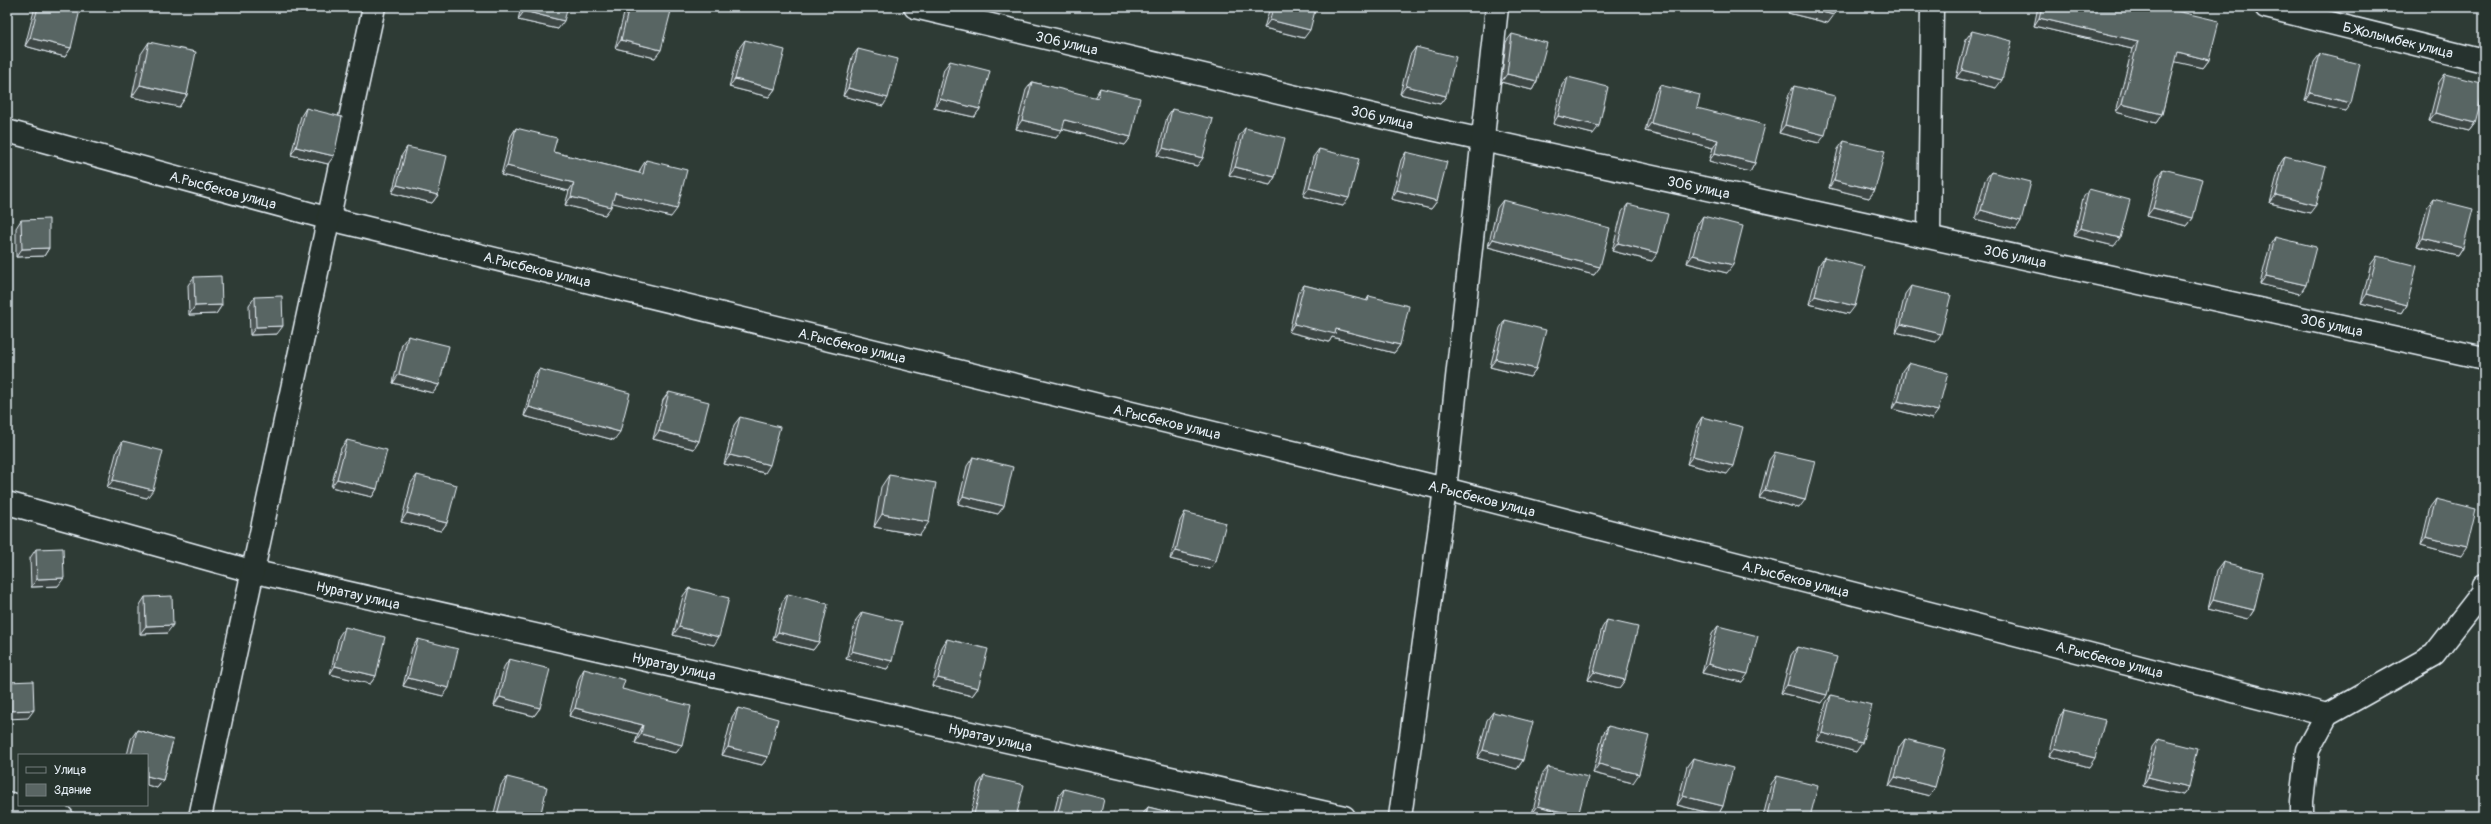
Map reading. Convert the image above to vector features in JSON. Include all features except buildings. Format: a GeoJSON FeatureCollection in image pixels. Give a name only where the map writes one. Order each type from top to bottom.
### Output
{"type":"FeatureCollection","features":[{"type":"Feature","properties":{"kind":"street"},"geometry":{"type":"LineString","coordinates":[[200,817],[251,571],[330,219],[374,7]]}},
{"type":"Feature","properties":{"kind":"street","name":"306 улица"},"geometry":{"type":"LineString","coordinates":[[915,7],[1482,140],[1929,236],[2484,358]]}},
{"type":"Feature","properties":{"kind":"street"},"geometry":{"type":"LineString","coordinates":[[1400,817],[1445,489],[1497,7]]}},
{"type":"Feature","properties":{"kind":"street"},"geometry":{"type":"LineString","coordinates":[[1929,236],[1932,7]]}},
{"type":"Feature","properties":{"kind":"street","name":"Б.Жолымбек улица"},"geometry":{"type":"LineString","coordinates":[[2266,7],[2484,61]]}},
{"type":"Feature","properties":{"kind":"street","name":"А.Рысбеков улица"},"geometry":{"type":"LineString","coordinates":[[7,131],[330,219],[1445,489],[2327,715]]}},
{"type":"Feature","properties":{"kind":"street","name":"Нуратау улица"},"geometry":{"type":"LineString","coordinates":[[7,503],[251,571],[1344,817]]}},
{"type":"Feature","properties":{"kind":"street"},"geometry":{"type":"LineString","coordinates":[[2302,817],[2302,801],[2308,750],[2327,715],[2434,655],[2483,592],[2484,586]]}},
{"type":"Feature","properties":{"kind":"street"},"geometry":{"type":"LineString","coordinates":[[7,803],[18,806]]}},
{"type":"Feature","properties":{"kind":"street"},"geometry":{"type":"LineString","coordinates":[[19,806],[62,817]]}}]}
